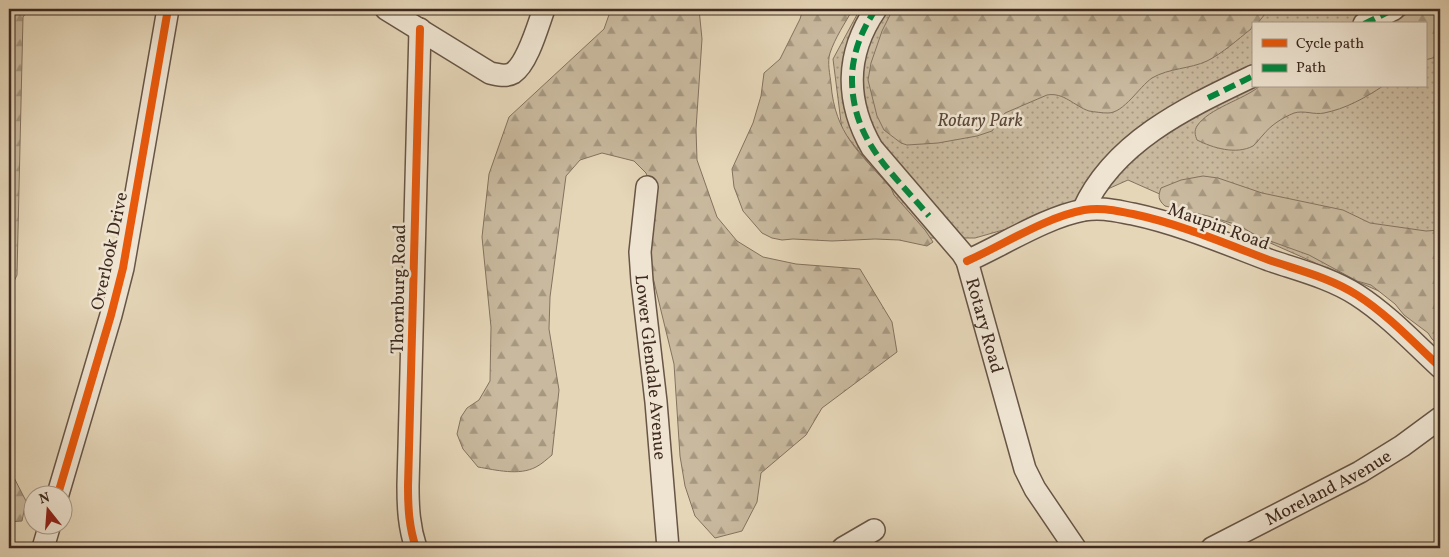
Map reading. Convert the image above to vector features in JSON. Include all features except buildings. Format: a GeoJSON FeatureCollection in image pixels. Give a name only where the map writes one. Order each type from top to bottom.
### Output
{"type":"FeatureCollection","features":[{"type":"Feature","properties":{"kind":"street","name":"Overlook Drive"},"geometry":{"type":"LineString","coordinates":[[61,484],[123,268],[168,9]]}},
{"type":"Feature","properties":{"kind":"street"},"geometry":{"type":"LineString","coordinates":[[386,9],[490,73],[500,76],[512,74],[520,67],[544,9]]}},
{"type":"Feature","properties":{"kind":"street","name":"Rotary Road"},"geometry":{"type":"LineString","coordinates":[[876,9],[858,43],[853,67],[852,93],[856,114],[872,148],[962,253],[966,261],[1025,469],[1035,489],[1075,548]]}},
{"type":"Feature","properties":{"kind":"street"},"geometry":{"type":"LineString","coordinates":[[1368,22],[1394,9]]}},
{"type":"Feature","properties":{"kind":"street","name":"Thornburg Road"},"geometry":{"type":"LineString","coordinates":[[416,548],[409,518],[408,494],[420,29]]}},
{"type":"Feature","properties":{"kind":"street"},"geometry":{"type":"LineString","coordinates":[[1083,210],[1095,187],[1118,159],[1160,126],[1208,98],[1252,76]]}},
{"type":"Feature","properties":{"kind":"street","name":"Lower Glendale Avenue"},"geometry":{"type":"LineString","coordinates":[[647,187],[640,252],[656,402],[668,548]]}},
{"type":"Feature","properties":{"kind":"street","name":"Maupin Road"},"geometry":{"type":"LineString","coordinates":[[966,261],[994,250],[1049,221],[1083,210],[1108,209],[1179,226],[1342,287],[1369,303],[1440,367]]}},
{"type":"Feature","properties":{"kind":"street","name":"Moreland Avenue"},"geometry":{"type":"LineString","coordinates":[[1212,548],[1360,472],[1395,451],[1440,418]]}},
{"type":"Feature","properties":{"kind":"street"},"geometry":{"type":"LineString","coordinates":[[843,548],[874,530]]}},
{"type":"Feature","properties":{"kind":"street"},"geometry":{"type":"LineString","coordinates":[[43,548],[47,534]]}},
{"type":"Feature","properties":{"kind":"green space"},"geometry":{"type":"Polygon","coordinates":[[[14,9],[29,9],[23,17],[17,275],[9,292],[9,28],[14,9]]]}},
{"type":"Feature","properties":{"kind":"green space"},"geometry":{"type":"Polygon","coordinates":[[[611,9],[699,9],[702,39],[696,129],[697,160],[717,217],[737,241],[763,257],[796,264],[860,269],[892,322],[897,352],[822,408],[806,435],[761,473],[757,502],[742,531],[715,538],[695,516],[685,486],[680,456],[674,364],[646,249],[652,190],[646,173],[634,161],[602,153],[580,160],[566,176],[550,297],[549,329],[559,390],[552,455],[529,470],[507,472],[478,467],[463,449],[457,434],[461,417],[467,408],[479,400],[490,381],[491,327],[482,237],[489,174],[509,117],[604,29],[611,9]]]}},
{"type":"Feature","properties":{"kind":"green space"},"geometry":{"type":"Polygon","coordinates":[[[803,9],[853,9],[837,36],[829,57],[833,101],[843,129],[851,141],[933,242],[927,246],[899,240],[875,239],[832,241],[782,240],[762,233],[743,211],[734,187],[732,169],[753,123],[761,96],[764,73],[780,59],[803,9]]]}},
{"type":"Feature","properties":{"kind":"green space","name":"Rotary Park"},"geometry":{"type":"Polygon","coordinates":[[[860,9],[1440,9],[1440,342],[1390,296],[1128,180],[1038,220],[975,238],[928,238],[842,130],[833,59],[860,9]]]}},
{"type":"Feature","properties":{"kind":"green space"},"geometry":{"type":"Polygon","coordinates":[[[893,9],[1269,9],[1259,22],[1252,22],[1251,29],[1219,54],[1200,64],[1165,72],[1152,78],[1126,104],[1114,112],[1089,111],[1064,97],[1047,95],[1005,113],[992,131],[977,136],[938,143],[907,145],[901,143],[884,130],[877,116],[868,80],[871,63],[882,31],[893,9]]]}},
{"type":"Feature","properties":{"kind":"green space"},"geometry":{"type":"Polygon","coordinates":[[[1415,9],[1440,9],[1440,56],[1426,60],[1426,22],[1388,22],[1402,17],[1415,9]]]}},
{"type":"Feature","properties":{"kind":"green space"},"geometry":{"type":"Polygon","coordinates":[[[1257,88],[1380,88],[1340,109],[1320,113],[1294,113],[1273,125],[1253,146],[1246,149],[1225,149],[1210,146],[1197,140],[1195,130],[1202,120],[1218,109],[1257,88]]]}},
{"type":"Feature","properties":{"kind":"green space"},"geometry":{"type":"Polygon","coordinates":[[[1203,176],[1218,178],[1262,193],[1343,210],[1370,223],[1426,231],[1440,230],[1440,346],[1428,333],[1404,315],[1395,304],[1371,285],[1357,281],[1309,255],[1259,237],[1238,225],[1165,206],[1161,202],[1159,196],[1161,188],[1181,180],[1203,176]]]}},
{"type":"Feature","properties":{"kind":"green space"},"geometry":{"type":"Polygon","coordinates":[[[9,468],[22,493],[22,521],[9,522],[9,468]]]}},
{"type":"Feature","properties":{"kind":"marked path"},"geometry":{"type":"LineString","coordinates":[[876,9],[866,25],[854,58],[852,76],[853,99],[858,119],[876,153],[929,216]]}},
{"type":"Feature","properties":{"kind":"marked path"},"geometry":{"type":"LineString","coordinates":[[1368,22],[1394,9]]}},
{"type":"Feature","properties":{"kind":"marked path"},"geometry":{"type":"LineString","coordinates":[[1208,98],[1252,76]]}},
{"type":"Feature","properties":{"kind":"cycle path"},"geometry":{"type":"LineString","coordinates":[[61,484],[123,268],[168,9]]}},
{"type":"Feature","properties":{"kind":"cycle path"},"geometry":{"type":"LineString","coordinates":[[416,548],[409,517],[408,486],[420,29]]}},
{"type":"Feature","properties":{"kind":"cycle path"},"geometry":{"type":"LineString","coordinates":[[967,261],[1040,225],[1084,210],[1097,209],[1133,214],[1202,234],[1325,279],[1347,289],[1390,320],[1440,367]]}}]}
